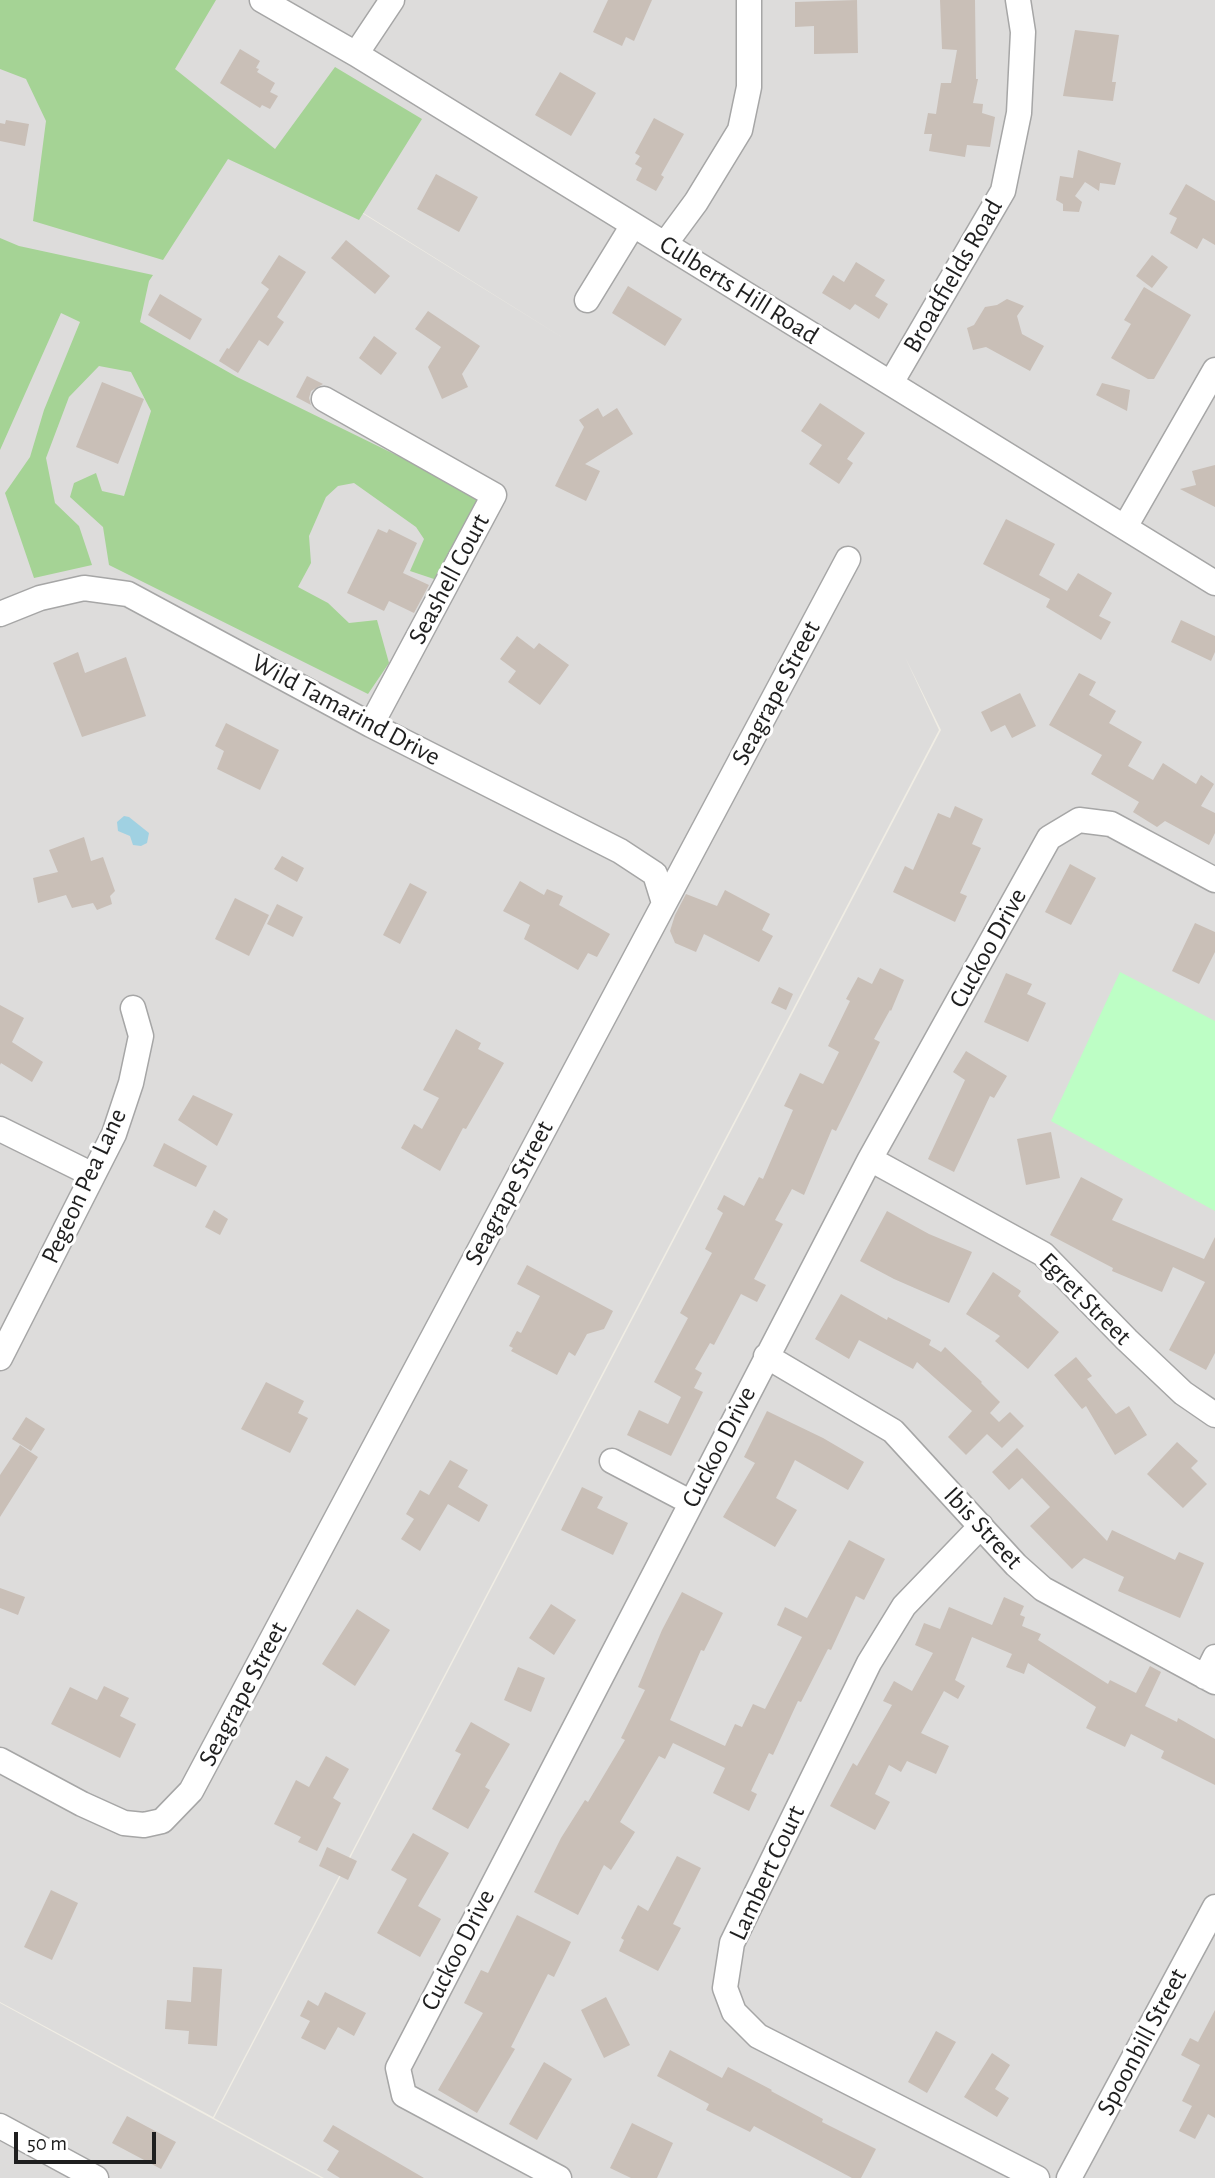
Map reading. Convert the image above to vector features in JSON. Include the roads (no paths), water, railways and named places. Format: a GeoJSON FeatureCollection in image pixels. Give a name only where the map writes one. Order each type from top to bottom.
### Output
{"type":"FeatureCollection","features":[{"type":"Feature","properties":{"kind":"street","name":"Culberts Hill Road"},"geometry":{"type":"LineString","coordinates":[[262,0],[356,54],[1215,583]]}},
{"type":"Feature","properties":{"kind":"street"},"geometry":{"type":"LineString","coordinates":[[356,54],[392,0]]}},
{"type":"Feature","properties":{"kind":"street"},"geometry":{"type":"LineString","coordinates":[[666,244],[696,202],[740,130],[749,88],[750,0]]}},
{"type":"Feature","properties":{"kind":"street","name":"Broadfields Road"},"geometry":{"type":"LineString","coordinates":[[891,383],[1003,191],[1019,113],[1023,32],[1018,0]]}},
{"type":"Feature","properties":{"kind":"street"},"geometry":{"type":"LineString","coordinates":[[587,300],[634,225]]}},
{"type":"Feature","properties":{"kind":"street"},"geometry":{"type":"LineString","coordinates":[[1125,527],[1215,370]]}},
{"type":"Feature","properties":{"kind":"street","name":"Seashell Court"},"geometry":{"type":"LineString","coordinates":[[324,399],[494,495],[372,725]]}},
{"type":"Feature","properties":{"kind":"street","name":"Seagrape Street"},"geometry":{"type":"LineString","coordinates":[[0,1760],[124,1823],[144,1825],[162,1821],[191,1791],[848,559]]}},
{"type":"Feature","properties":{"kind":"street","name":"Wild Tamarind Drive"},"geometry":{"type":"LineString","coordinates":[[0,614],[40,598],[83,588],[128,594],[372,725],[620,851],[655,874],[664,903]]}},
{"type":"Feature","properties":{"kind":"street","name":"Cuckoo Drive"},"geometry":{"type":"LineString","coordinates":[[559,2178],[404,2095],[398,2068],[870,1159],[1049,838],[1079,820],[1111,824],[1215,880]]}},
{"type":"Feature","properties":{"kind":"street","name":"Pegeon Pea Lane"},"geometry":{"type":"LineString","coordinates":[[0,1357],[114,1134],[131,1083],[141,1036],[134,1008]]}},
{"type":"Feature","properties":{"kind":"street"},"geometry":{"type":"LineString","coordinates":[[0,1129],[93,1175]]}},
{"type":"Feature","properties":{"kind":"street","name":"Egret Street"},"geometry":{"type":"LineString","coordinates":[[870,1159],[1043,1254],[1183,1393],[1215,1415]]}},
{"type":"Feature","properties":{"kind":"street","name":"Ibis Street"},"geometry":{"type":"LineString","coordinates":[[766,1356],[893,1431],[1016,1565],[1043,1589],[1212,1672]]}},
{"type":"Feature","properties":{"kind":"street"},"geometry":{"type":"LineString","coordinates":[[612,1461],[690,1502]]}},
{"type":"Feature","properties":{"kind":"street","name":"Lambert Court"},"geometry":{"type":"LineString","coordinates":[[981,1526],[904,1606],[869,1663],[732,1943],[725,1988],[734,2011],[758,2036],[1037,2178]]}},
{"type":"Feature","properties":{"kind":"street","name":"Spoonbill Street"},"geometry":{"type":"LineString","coordinates":[[1069,2178],[1215,1907]]}},
{"type":"Feature","properties":{"kind":"street"},"geometry":{"type":"LineString","coordinates":[[0,2126],[96,2178]]}},
{"type":"Feature","properties":{"kind":"water"},"geometry":{"type":"Polygon","coordinates":[[[124,816],[149,833],[147,843],[141,846],[133,845],[130,836],[118,831],[117,822],[124,816]]]}}]}
